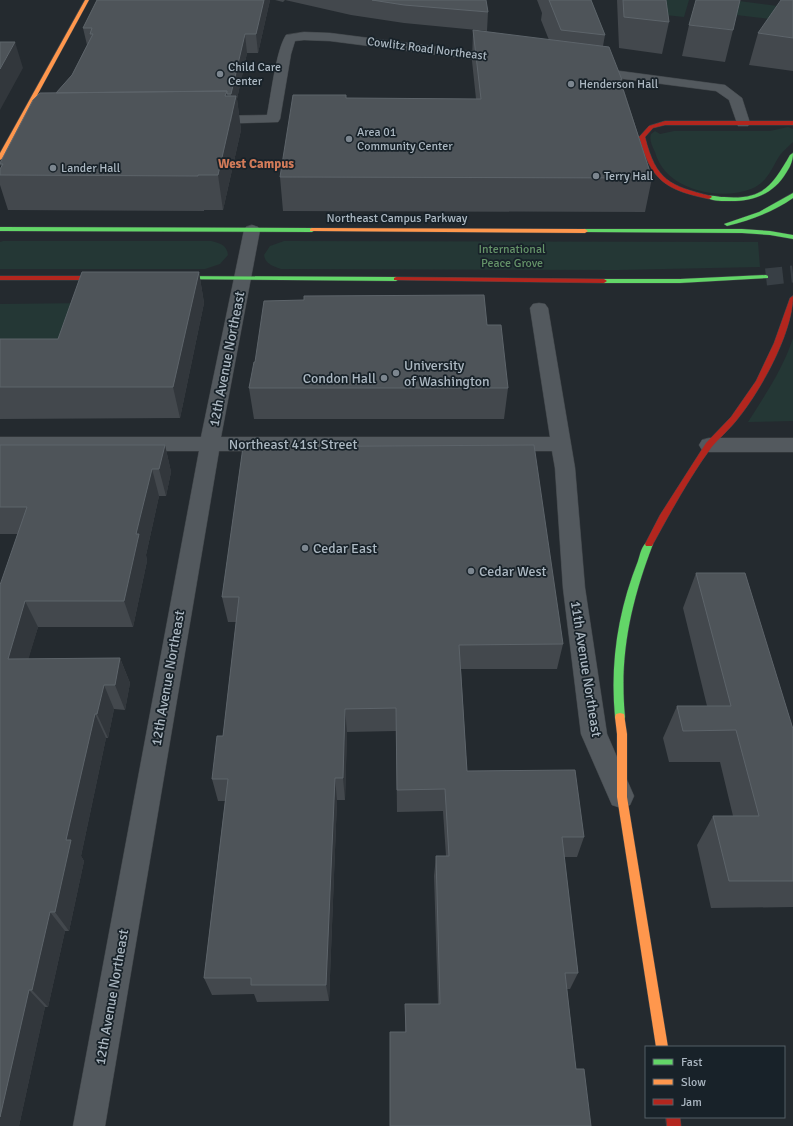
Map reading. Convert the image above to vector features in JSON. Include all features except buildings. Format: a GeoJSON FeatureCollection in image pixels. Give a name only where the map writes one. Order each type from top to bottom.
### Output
{"type":"FeatureCollection","features":[{"type":"Feature","properties":{"kind":"street"},"geometry":{"type":"LineString","coordinates":[[0,158],[87,0]]}},
{"type":"Feature","properties":{"kind":"street","name":"Cowlitz Road Northeast"},"geometry":{"type":"LineString","coordinates":[[200,120],[273,119],[285,54],[290,38],[304,36],[330,37],[515,61]]}},
{"type":"Feature","properties":{"kind":"street"},"geometry":{"type":"LineString","coordinates":[[575,69],[720,88],[736,98],[743,123]]}},
{"type":"Feature","properties":{"kind":"street"},"geometry":{"type":"LineString","coordinates":[[7,121],[35,121]]}},
{"type":"Feature","properties":{"kind":"street"},"geometry":{"type":"LineString","coordinates":[[793,123],[665,123],[651,127],[642,137],[650,163],[656,174],[672,186],[696,195],[709,197],[737,198],[762,193],[770,189],[776,183],[793,155]]}},
{"type":"Feature","properties":{"kind":"street"},"geometry":{"type":"LineString","coordinates":[[696,231],[742,221],[762,214],[779,206],[793,195]]}},
{"type":"Feature","properties":{"kind":"street","name":"Northeast Campus Parkway"},"geometry":{"type":"LineString","coordinates":[[0,229],[696,231],[756,232],[793,237]]}},
{"type":"Feature","properties":{"kind":"street","name":"12th Avenue Northeast"},"geometry":{"type":"LineString","coordinates":[[89,1126],[210,444],[252,230]]}},
{"type":"Feature","properties":{"kind":"street"},"geometry":{"type":"LineString","coordinates":[[160,278],[680,281],[766,277]]}},
{"type":"Feature","properties":{"kind":"street"},"geometry":{"type":"LineString","coordinates":[[0,278],[124,278]]}},
{"type":"Feature","properties":{"kind":"street"},"geometry":{"type":"LineString","coordinates":[[622,797],[622,734],[618,673],[621,638],[628,604],[637,573],[649,544],[663,517],[709,445],[734,420],[760,381],[778,343],[793,298]]}},
{"type":"Feature","properties":{"kind":"street","name":"11th Avenue Northeast"},"geometry":{"type":"LineString","coordinates":[[538,308],[565,468],[574,588],[594,734],[622,797],[662,1046]]}},
{"type":"Feature","properties":{"kind":"street","name":"Northeast 41st Street"},"geometry":{"type":"LineString","coordinates":[[0,444],[561,444]]}},
{"type":"Feature","properties":{"kind":"street"},"geometry":{"type":"LineString","coordinates":[[709,445],[793,446]]}},
{"type":"Feature","properties":{"kind":"green space"},"geometry":{"type":"Polygon","coordinates":[[[663,0],[689,0],[684,17],[665,15],[663,0]]]}},
{"type":"Feature","properties":{"kind":"green space"},"geometry":{"type":"Polygon","coordinates":[[[739,1],[778,6],[770,19],[736,15],[739,1]]]}},
{"type":"Feature","properties":{"kind":"green space"},"geometry":{"type":"Polygon","coordinates":[[[788,127],[793,129],[793,142],[780,155],[765,179],[751,189],[730,194],[718,194],[695,189],[675,180],[661,166],[650,138],[651,134],[655,131],[660,134],[674,131],[770,131],[788,127]]]}},
{"type":"Feature","properties":{"kind":"green space"},"geometry":{"type":"Polygon","coordinates":[[[211,241],[225,247],[228,255],[220,264],[205,269],[0,269],[0,242],[211,241]]]}},
{"type":"Feature","properties":{"kind":"green space","name":"International Peace Grove"},"geometry":{"type":"Polygon","coordinates":[[[284,241],[758,242],[760,267],[617,270],[281,269],[268,263],[264,255],[270,246],[284,241]]]}},
{"type":"Feature","properties":{"kind":"green space"},"geometry":{"type":"Polygon","coordinates":[[[91,303],[80,335],[0,365],[0,304],[91,303]]]}},
{"type":"Feature","properties":{"kind":"green space"},"geometry":{"type":"Polygon","coordinates":[[[793,338],[793,421],[748,422],[779,371],[793,338]]]}},
{"type":"Feature","properties":{"kind":"tunnel"},"geometry":{"type":"LineString","coordinates":[[766,277],[793,274]]}},
{"type":"Feature","properties":{"kind":"traffic: fast"},"geometry":{"type":"LineString","coordinates":[[709,197],[742,199],[766,192],[779,180],[793,155]]}},
{"type":"Feature","properties":{"kind":"traffic: fast"},"geometry":{"type":"LineString","coordinates":[[727,224],[762,213],[793,195]]}},
{"type":"Feature","properties":{"kind":"traffic: fast"},"geometry":{"type":"LineString","coordinates":[[0,229],[312,230]]}},
{"type":"Feature","properties":{"kind":"traffic: fast"},"geometry":{"type":"LineString","coordinates":[[585,231],[742,231],[770,233],[793,237]]}},
{"type":"Feature","properties":{"kind":"traffic: fast"},"geometry":{"type":"LineString","coordinates":[[604,281],[680,281],[766,277]]}},
{"type":"Feature","properties":{"kind":"traffic: fast"},"geometry":{"type":"LineString","coordinates":[[169,278],[396,279]]}},
{"type":"Feature","properties":{"kind":"traffic: fast"},"geometry":{"type":"LineString","coordinates":[[620,717],[618,672],[623,629],[634,586],[649,544]]}},
{"type":"Feature","properties":{"kind":"traffic: slow"},"geometry":{"type":"LineString","coordinates":[[0,158],[87,0]]}},
{"type":"Feature","properties":{"kind":"traffic: slow"},"geometry":{"type":"LineString","coordinates":[[312,230],[585,231]]}},
{"type":"Feature","properties":{"kind":"traffic: slow"},"geometry":{"type":"LineString","coordinates":[[620,717],[622,734],[622,797],[662,1046]]}},
{"type":"Feature","properties":{"kind":"traffic: jam"},"geometry":{"type":"LineString","coordinates":[[709,197],[682,191],[672,186],[656,173],[650,163],[642,137],[651,127],[665,123],[793,123]]}},
{"type":"Feature","properties":{"kind":"traffic: jam"},"geometry":{"type":"LineString","coordinates":[[0,278],[111,278]]}},
{"type":"Feature","properties":{"kind":"traffic: jam"},"geometry":{"type":"LineString","coordinates":[[396,279],[604,281]]}},
{"type":"Feature","properties":{"kind":"traffic: jam"},"geometry":{"type":"LineString","coordinates":[[649,544],[663,517],[709,445],[734,419],[760,381],[778,343],[793,298]]}},
{"type":"Feature","properties":{"kind":"traffic: jam"},"geometry":{"type":"LineString","coordinates":[[673,1118],[674,1126]]}},
{"type":"Feature","properties":{"kind":"place","name":"Child Care Center"},"geometry":{"type":"Point","coordinates":[220,74]}},
{"type":"Feature","properties":{"kind":"place","name":"Henderson Hall"},"geometry":{"type":"Point","coordinates":[571,84]}},
{"type":"Feature","properties":{"kind":"place","name":"Area 01 Community Center"},"geometry":{"type":"Point","coordinates":[349,139]}},
{"type":"Feature","properties":{"kind":"place","name":"Lander Hall"},"geometry":{"type":"Point","coordinates":[53,168]}},
{"type":"Feature","properties":{"kind":"place","name":"Terry Hall"},"geometry":{"type":"Point","coordinates":[596,176]}},
{"type":"Feature","properties":{"kind":"place","name":"University of Washington"},"geometry":{"type":"Point","coordinates":[396,373]}},
{"type":"Feature","properties":{"kind":"place","name":"Condon Hall"},"geometry":{"type":"Point","coordinates":[384,378]}},
{"type":"Feature","properties":{"kind":"place","name":"Cedar East"},"geometry":{"type":"Point","coordinates":[305,548]}},
{"type":"Feature","properties":{"kind":"place","name":"Cedar West"},"geometry":{"type":"Point","coordinates":[471,571]}},
{"type":"Feature","properties":{"kind":"district","name":"West Campus"},"geometry":{"type":"Point","coordinates":[256,164]}}]}
